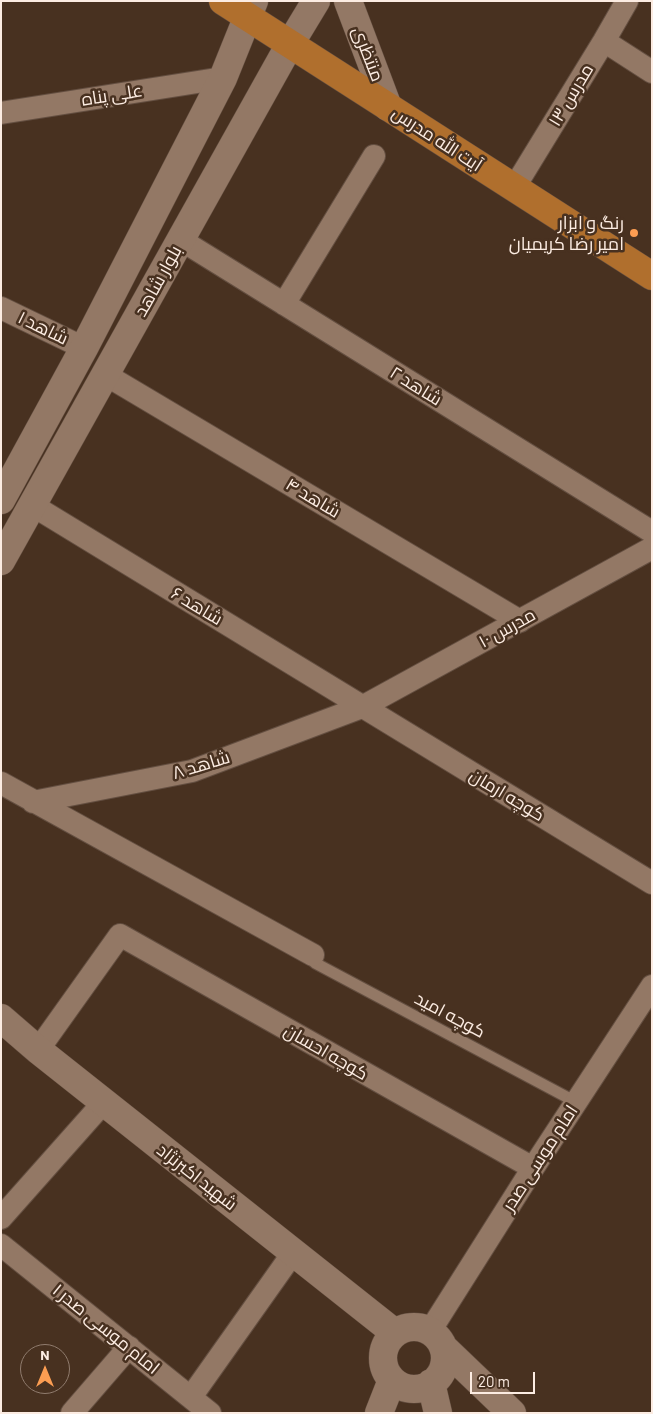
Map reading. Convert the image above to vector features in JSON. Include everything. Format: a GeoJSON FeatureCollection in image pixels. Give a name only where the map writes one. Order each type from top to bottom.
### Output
{"type":"FeatureCollection","features":[{"type":"Feature","properties":{"kind":"main road","name":"آیت الله مدرس"},"geometry":{"type":"LineString","coordinates":[[223,1],[251,9],[290,44],[652,276]]}},
{"type":"Feature","properties":{"kind":"street","name":"بلوار شاهد"},"geometry":{"type":"LineString","coordinates":[[1,561],[290,44],[316,1]]}},
{"type":"Feature","properties":{"kind":"street","name":"منتظری"},"geometry":{"type":"LineString","coordinates":[[348,1],[388,107]]}},
{"type":"Feature","properties":{"kind":"street","name":"مدرس ۱۳"},"geometry":{"type":"LineString","coordinates":[[514,188],[604,42],[626,1]]}},
{"type":"Feature","properties":{"kind":"street","name":"بلوار شاهد"},"geometry":{"type":"LineString","coordinates":[[1,500],[84,348],[223,78],[251,9]]}},
{"type":"Feature","properties":{"kind":"street"},"geometry":{"type":"LineString","coordinates":[[604,42],[652,72]]}},
{"type":"Feature","properties":{"kind":"street","name":"علی پناه"},"geometry":{"type":"LineString","coordinates":[[1,113],[223,78]]}},
{"type":"Feature","properties":{"kind":"street"},"geometry":{"type":"LineString","coordinates":[[284,304],[374,156]]}},
{"type":"Feature","properties":{"kind":"street","name":"شاهد ۲"},"geometry":{"type":"LineString","coordinates":[[181,240],[652,532]]}},
{"type":"Feature","properties":{"kind":"street","name":"شاهد ۱"},"geometry":{"type":"LineString","coordinates":[[1,308],[84,348]]}},
{"type":"Feature","properties":{"kind":"street","name":"شاهد ۴"},"geometry":{"type":"LineString","coordinates":[[106,375],[520,621]]}},
{"type":"Feature","properties":{"kind":"street","name":"شاهد ۶"},"geometry":{"type":"LineString","coordinates":[[32,505],[362,707]]}},
{"type":"Feature","properties":{"kind":"street","name":"مدرس ۱۰"},"geometry":{"type":"LineString","coordinates":[[362,707],[652,548]]}},
{"type":"Feature","properties":{"kind":"street","name":"شاهد ۸"},"geometry":{"type":"LineString","coordinates":[[33,802],[192,771],[362,707]]}},
{"type":"Feature","properties":{"kind":"street","name":"کوچه ارمان"},"geometry":{"type":"LineString","coordinates":[[362,707],[652,883]]}},
{"type":"Feature","properties":{"kind":"street"},"geometry":{"type":"LineString","coordinates":[[1,784],[313,955]]}},
{"type":"Feature","properties":{"kind":"street","name":"کوچه احسان"},"geometry":{"type":"LineString","coordinates":[[38,1050],[120,935],[532,1168]]}},
{"type":"Feature","properties":{"kind":"street","name":"امام موسی صدر"},"geometry":{"type":"LineString","coordinates":[[436,1339],[532,1168],[652,986]]}},
{"type":"Feature","properties":{"kind":"street","name":"شهید اکبرنژاد"},"geometry":{"type":"LineString","coordinates":[[1,1018],[38,1050],[395,1333]]}},
{"type":"Feature","properties":{"kind":"street"},"geometry":{"type":"LineString","coordinates":[[1,1218],[104,1102]]}},
{"type":"Feature","properties":{"kind":"street","name":"امام موسی صدر ۱"},"geometry":{"type":"LineString","coordinates":[[1,1245],[210,1413]]}},
{"type":"Feature","properties":{"kind":"street"},"geometry":{"type":"LineString","coordinates":[[191,1397],[293,1253]]}},
{"type":"Feature","properties":{"kind":"street"},"geometry":{"type":"LineString","coordinates":[[436,1339],[445,1357],[444,1367],[431,1384],[422,1388],[411,1389],[401,1386],[392,1380],[386,1372],[383,1356],[387,1341],[402,1329],[421,1328],[436,1339],[500,1410]]}},
{"type":"Feature","properties":{"kind":"street"},"geometry":{"type":"LineString","coordinates":[[72,1413],[129,1347]]}},
{"type":"Feature","properties":{"kind":"street"},"geometry":{"type":"LineString","coordinates":[[379,1413],[392,1380]]}},
{"type":"Feature","properties":{"kind":"street"},"geometry":{"type":"LineString","coordinates":[[431,1384],[438,1413]]}},
{"type":"Feature","properties":{"kind":"lane","name":"کوچه امید"},"geometry":{"type":"LineString","coordinates":[[313,955],[315,963],[576,1102]]}},
{"type":"Feature","properties":{"kind":"place","name":"رنگ و ابزار امیر رضا کریمیان"},"geometry":{"type":"Point","coordinates":[634,233]}}]}
